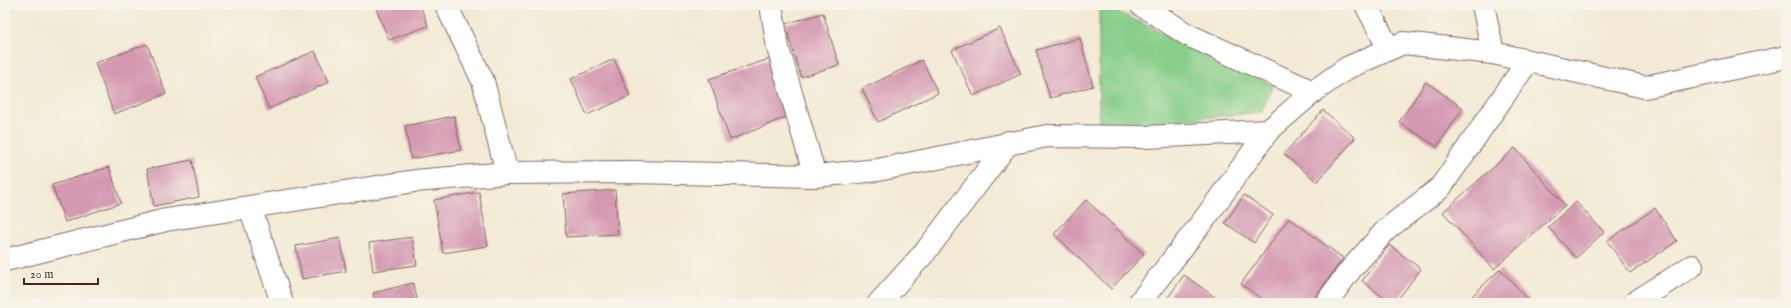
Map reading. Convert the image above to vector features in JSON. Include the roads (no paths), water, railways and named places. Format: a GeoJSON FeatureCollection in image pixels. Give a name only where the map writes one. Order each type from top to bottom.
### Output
{"type":"FeatureCollection","features":[{"type":"Feature","properties":{"kind":"street"},"geometry":{"type":"LineString","coordinates":[[446,5],[483,81],[507,174]]}},
{"type":"Feature","properties":{"kind":"street"},"geometry":{"type":"LineString","coordinates":[[771,5],[778,48],[816,176]]}},
{"type":"Feature","properties":{"kind":"street"},"geometry":{"type":"LineString","coordinates":[[1141,5],[1188,35],[1313,92]]}},
{"type":"Feature","properties":{"kind":"street"},"geometry":{"type":"LineString","coordinates":[[1366,5],[1389,49]]}},
{"type":"Feature","properties":{"kind":"street"},"geometry":{"type":"LineString","coordinates":[[1483,5],[1492,53]]}},
{"type":"Feature","properties":{"kind":"street"},"geometry":{"type":"LineString","coordinates":[[1139,303],[1206,217],[1268,131],[1313,92],[1347,68],[1403,43],[1492,53],[1645,87],[1786,57]]}},
{"type":"Feature","properties":{"kind":"street"},"geometry":{"type":"LineString","coordinates":[[1326,303],[1351,269],[1388,229],[1440,188],[1528,61]]}},
{"type":"Feature","properties":{"kind":"street"},"geometry":{"type":"LineString","coordinates":[[5,260],[166,220],[415,181],[507,174],[632,172],[816,176],[878,170],[1009,142],[1047,136],[1146,137],[1268,131]]}},
{"type":"Feature","properties":{"kind":"street"},"geometry":{"type":"LineString","coordinates":[[879,303],[926,251],[1009,142]]}},
{"type":"Feature","properties":{"kind":"street"},"geometry":{"type":"LineString","coordinates":[[250,207],[282,303]]}},
{"type":"Feature","properties":{"kind":"street"},"geometry":{"type":"LineString","coordinates":[[1634,303],[1692,266]]}}]}
